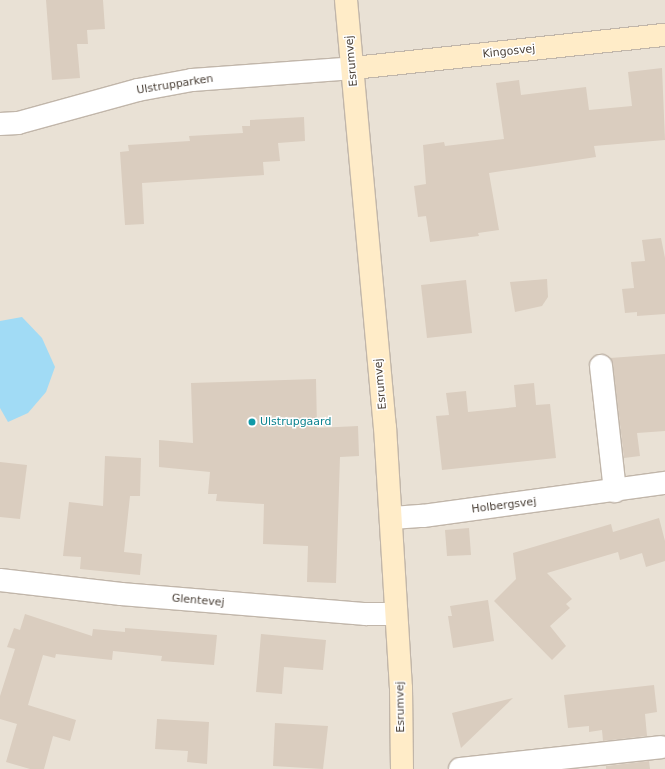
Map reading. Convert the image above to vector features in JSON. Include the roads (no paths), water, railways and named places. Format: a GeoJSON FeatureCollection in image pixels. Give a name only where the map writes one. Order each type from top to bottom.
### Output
{"type":"FeatureCollection","features":[{"type":"Feature","properties":{"kind":"main road","name":"Esrumvej"},"geometry":{"type":"LineString","coordinates":[[346,0],[354,68],[392,518],[402,769]]}},
{"type":"Feature","properties":{"kind":"main road","name":"Kingosvej"},"geometry":{"type":"LineString","coordinates":[[354,68],[665,35]]}},
{"type":"Feature","properties":{"kind":"street","name":"Ulstrupparken"},"geometry":{"type":"LineString","coordinates":[[0,124],[18,123],[138,90],[192,80],[354,68]]}},
{"type":"Feature","properties":{"kind":"street"},"geometry":{"type":"LineString","coordinates":[[601,366],[615,491]]}},
{"type":"Feature","properties":{"kind":"street","name":"Holbergsvej"},"geometry":{"type":"LineString","coordinates":[[392,518],[615,491],[665,483]]}},
{"type":"Feature","properties":{"kind":"street","name":"Glentevej"},"geometry":{"type":"LineString","coordinates":[[0,580],[121,594],[366,614],[396,614]]}},
{"type":"Feature","properties":{"kind":"street"},"geometry":{"type":"LineString","coordinates":[[460,769],[661,747]]}},
{"type":"Feature","properties":{"kind":"water"},"geometry":{"type":"Polygon","coordinates":[[[22,317],[42,338],[55,367],[46,392],[28,413],[8,422],[0,408],[0,321],[22,317]]]}},
{"type":"Feature","properties":{"kind":"place","name":"Ulstrupgaard"},"geometry":{"type":"Point","coordinates":[252,422]}}]}
